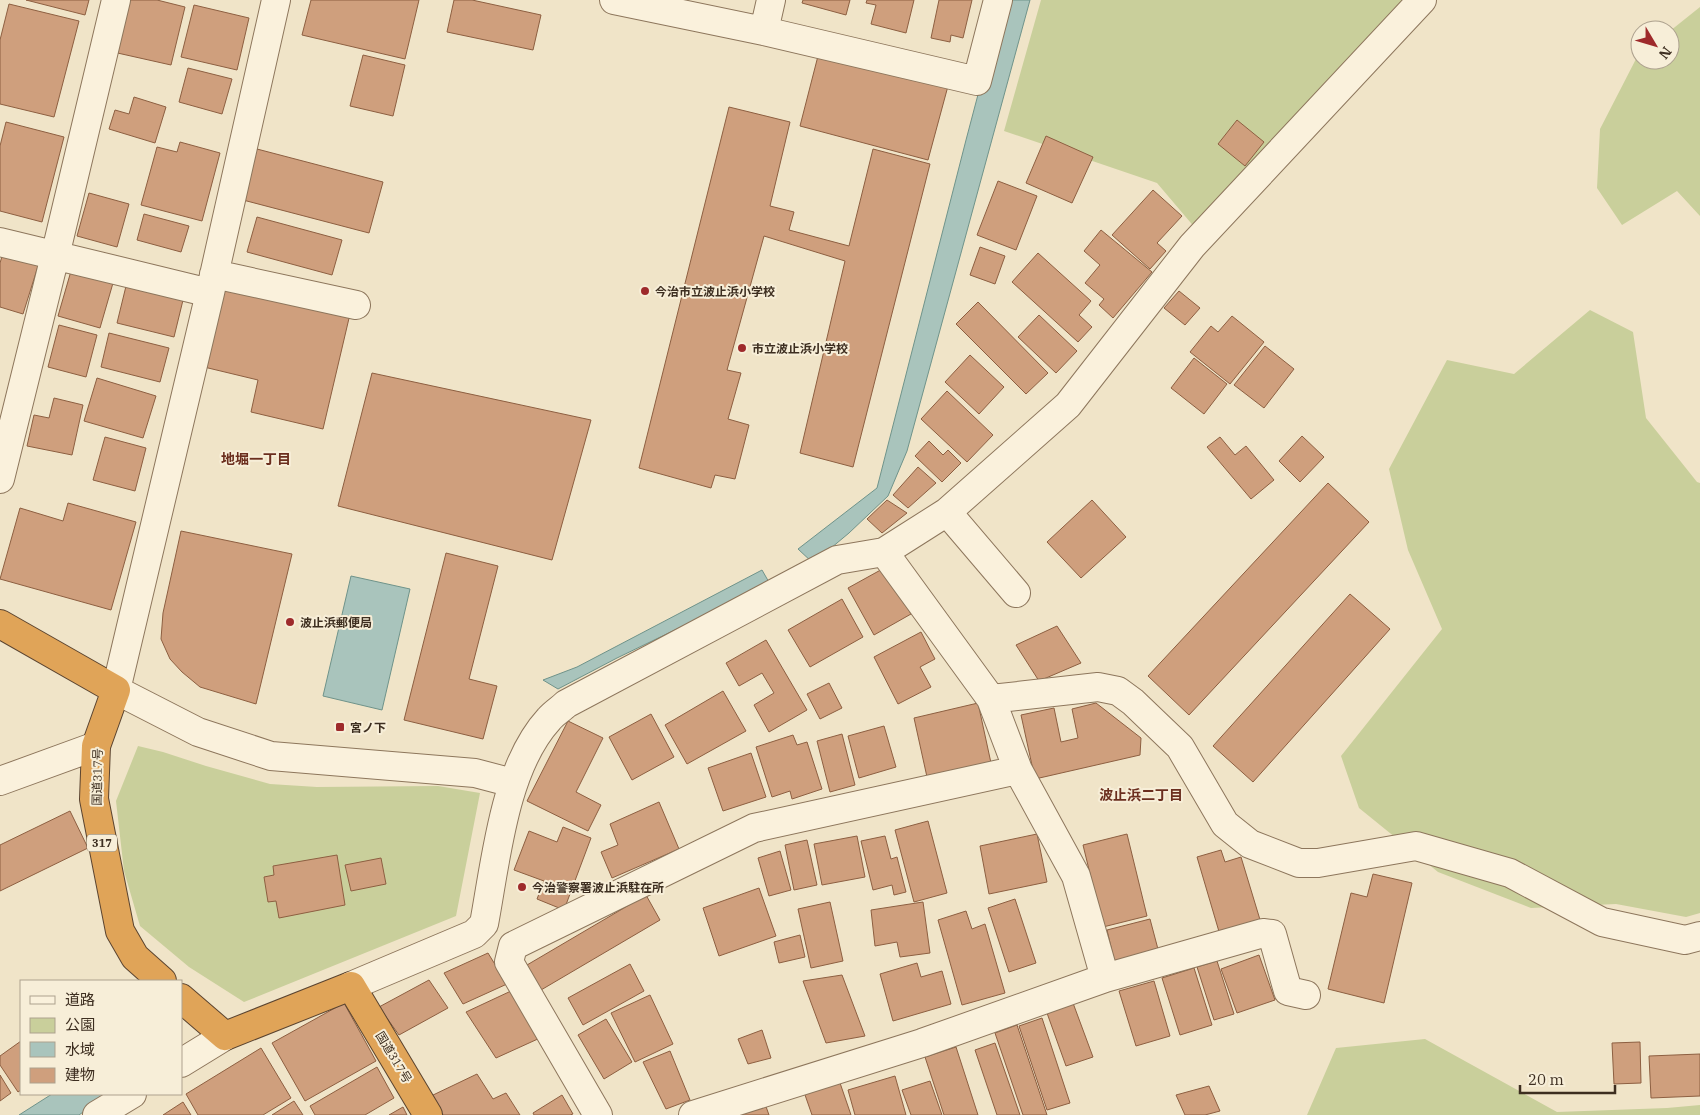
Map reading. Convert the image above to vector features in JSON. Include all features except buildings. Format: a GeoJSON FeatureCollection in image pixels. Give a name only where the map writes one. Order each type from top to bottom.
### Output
{"type":"FeatureCollection","features":[{"type":"Feature","properties":{"kind":"highway"},"geometry":{"type":"LineString","coordinates":[[0,624],[116,690]]}},
{"type":"Feature","properties":{"kind":"highway","name":"国道317号"},"geometry":{"type":"LineString","coordinates":[[116,690],[96,746],[94,799],[120,931],[134,957],[161,980]]}},
{"type":"Feature","properties":{"kind":"highway"},"geometry":{"type":"LineString","coordinates":[[182,999],[225,1036],[351,986]]}},
{"type":"Feature","properties":{"kind":"highway","name":"国道317号"},"geometry":{"type":"LineString","coordinates":[[351,986],[428,1115]]}},
{"type":"Feature","properties":{"kind":"street"},"geometry":{"type":"LineString","coordinates":[[0,478],[116,0]]}},
{"type":"Feature","properties":{"kind":"street"},"geometry":{"type":"LineString","coordinates":[[276,0],[212,283],[116,690],[198,732],[271,756],[475,773],[513,783]]}},
{"type":"Feature","properties":{"kind":"street"},"geometry":{"type":"LineString","coordinates":[[614,0],[764,31],[977,81],[998,0]]}},
{"type":"Feature","properties":{"kind":"street"},"geometry":{"type":"LineString","coordinates":[[764,31],[771,0]]}},
{"type":"Feature","properties":{"kind":"street"},"geometry":{"type":"LineString","coordinates":[[351,986],[474,934],[484,924],[513,783],[526,753],[549,719],[566,704],[837,560],[884,552],[947,512],[1068,405],[1192,246],[1422,0]]}},
{"type":"Feature","properties":{"kind":"street"},"geometry":{"type":"LineString","coordinates":[[0,242],[55,256],[356,305]]}},
{"type":"Feature","properties":{"kind":"street"},"geometry":{"type":"LineString","coordinates":[[947,512],[1016,593]]}},
{"type":"Feature","properties":{"kind":"street"},"geometry":{"type":"LineString","coordinates":[[884,552],[991,699],[1018,770],[1076,876],[1105,978]]}},
{"type":"Feature","properties":{"kind":"street"},"geometry":{"type":"LineString","coordinates":[[991,699],[1098,687],[1118,691],[1133,702],[1180,747],[1225,824],[1250,844],[1299,863],[1318,863],[1416,846],[1510,873],[1602,922],[1685,940],[1700,936]]}},
{"type":"Feature","properties":{"kind":"street"},"geometry":{"type":"LineString","coordinates":[[0,781],[96,746]]}},
{"type":"Feature","properties":{"kind":"street"},"geometry":{"type":"LineString","coordinates":[[598,1115],[509,962],[513,946],[754,828],[1018,770]]}},
{"type":"Feature","properties":{"kind":"street"},"geometry":{"type":"LineString","coordinates":[[484,924],[513,946]]}},
{"type":"Feature","properties":{"kind":"street"},"geometry":{"type":"LineString","coordinates":[[693,1115],[922,1043],[1105,978],[1263,933],[1272,934],[1288,991],[1306,995]]}},
{"type":"Feature","properties":{"kind":"street"},"geometry":{"type":"LineString","coordinates":[[182,1062],[225,1036]]}},
{"type":"Feature","properties":{"kind":"street"},"geometry":{"type":"LineString","coordinates":[[97,1115],[130,1095]]}},
{"type":"Feature","properties":{"kind":"green space"},"geometry":{"type":"Polygon","coordinates":[[[1041,0],[1410,0],[1196,229],[1157,183],[1004,131],[1041,0]]]}},
{"type":"Feature","properties":{"kind":"green space"},"geometry":{"type":"Polygon","coordinates":[[[1700,7],[1700,216],[1677,191],[1622,225],[1597,188],[1600,129],[1630,70],[1680,70],[1680,23],[1700,7]]]}},
{"type":"Feature","properties":{"kind":"green space"},"geometry":{"type":"Polygon","coordinates":[[[1590,310],[1633,332],[1646,418],[1697,482],[1700,483],[1700,913],[1686,917],[1616,904],[1531,908],[1438,872],[1359,808],[1341,756],[1442,629],[1408,550],[1389,469],[1447,360],[1514,374],[1590,310]]]}},
{"type":"Feature","properties":{"kind":"green space"},"geometry":{"type":"Polygon","coordinates":[[[138,746],[270,784],[317,787],[438,786],[480,793],[456,916],[244,1002],[189,967],[140,926],[124,871],[116,801],[138,746]]]}},
{"type":"Feature","properties":{"kind":"green space"},"geometry":{"type":"Polygon","coordinates":[[[1425,1039],[1557,1112],[1700,1105],[1700,1115],[1307,1115],[1336,1048],[1425,1039]]]}},
{"type":"Feature","properties":{"kind":"water"},"geometry":{"type":"Polygon","coordinates":[[[1003,0],[1030,0],[907,451],[888,496],[849,533],[813,563],[798,549],[877,488],[1003,0]]]}},
{"type":"Feature","properties":{"kind":"water"},"geometry":{"type":"Polygon","coordinates":[[[762,570],[770,584],[617,658],[558,689],[543,680],[577,667],[762,570]]]}},
{"type":"Feature","properties":{"kind":"water"},"geometry":{"type":"Polygon","coordinates":[[[351,576],[410,589],[382,710],[323,696],[351,576]]]}},
{"type":"Feature","properties":{"kind":"water"},"geometry":{"type":"Polygon","coordinates":[[[50,1095],[107,1095],[79,1115],[19,1115],[50,1095]]]}},
{"type":"Feature","properties":{"kind":"place","name":"今治市立波止浜小学校"},"geometry":{"type":"Point","coordinates":[645,291]}},
{"type":"Feature","properties":{"kind":"place","name":"市立波止浜小学校"},"geometry":{"type":"Point","coordinates":[742,348]}},
{"type":"Feature","properties":{"kind":"place","name":"波止浜郵便局"},"geometry":{"type":"Point","coordinates":[290,622]}},
{"type":"Feature","properties":{"kind":"place","name":"宮ノ下"},"geometry":{"type":"Point","coordinates":[340,727]}},
{"type":"Feature","properties":{"kind":"place","name":"今治警察署波止浜駐在所"},"geometry":{"type":"Point","coordinates":[522,887]}},
{"type":"Feature","properties":{"kind":"district","name":"地堀一丁目"},"geometry":{"type":"Point","coordinates":[256,459]}},
{"type":"Feature","properties":{"kind":"district","name":"波止浜二丁目"},"geometry":{"type":"Point","coordinates":[1141,795]}}]}
